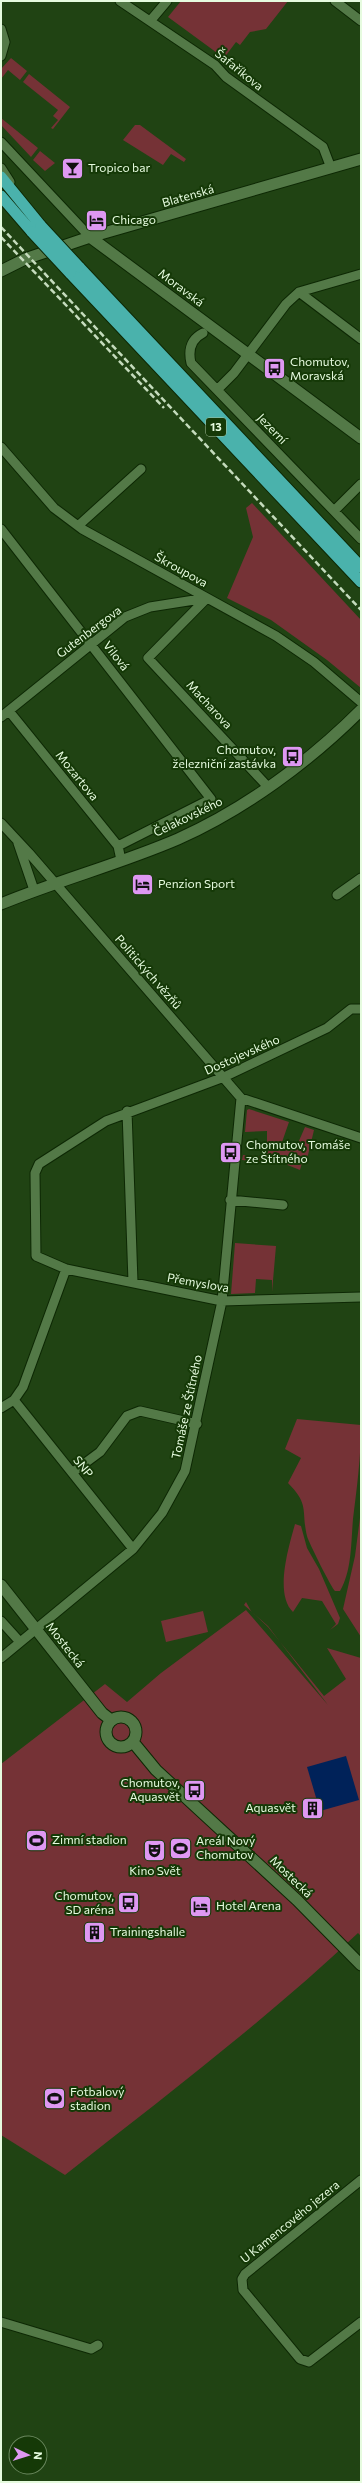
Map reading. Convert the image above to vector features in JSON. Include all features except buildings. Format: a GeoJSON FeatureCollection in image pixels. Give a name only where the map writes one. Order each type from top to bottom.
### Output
{"type":"FeatureCollection","features":[{"type":"Feature","properties":{"kind":"highway","name":"13"},"geometry":{"type":"LineString","coordinates":[[1,177],[36,225],[74,270],[361,582]]}},
{"type":"Feature","properties":{"kind":"highway","name":"13"},"geometry":{"type":"LineString","coordinates":[[1,196],[36,225]]}},
{"type":"Feature","properties":{"kind":"highway","name":"13"},"geometry":{"type":"LineString","coordinates":[[74,270],[361,567]]}},
{"type":"Feature","properties":{"kind":"street","name":"Šafaříkova"},"geometry":{"type":"LineString","coordinates":[[120,1],[151,20],[215,65],[226,77],[323,147],[331,168]]}},
{"type":"Feature","properties":{"kind":"street"},"geometry":{"type":"LineString","coordinates":[[151,20],[166,1]]}},
{"type":"Feature","properties":{"kind":"street"},"geometry":{"type":"LineString","coordinates":[[335,1],[361,21]]}},
{"type":"Feature","properties":{"kind":"street"},"geometry":{"type":"LineString","coordinates":[[1,29],[5,42],[1,56]]}},
{"type":"Feature","properties":{"kind":"street","name":"Moravská"},"geometry":{"type":"LineString","coordinates":[[1,142],[90,237],[361,438]]}},
{"type":"Feature","properties":{"kind":"street","name":"Blatenská"},"geometry":{"type":"LineString","coordinates":[[1,271],[25,259],[90,237],[361,159]]}},
{"type":"Feature","properties":{"kind":"street"},"geometry":{"type":"LineString","coordinates":[[1,168],[36,225]]}},
{"type":"Feature","properties":{"kind":"street"},"geometry":{"type":"LineString","coordinates":[[218,389],[248,354],[286,304],[298,292],[361,274]]}},
{"type":"Feature","properties":{"kind":"street"},"geometry":{"type":"LineString","coordinates":[[298,292],[361,340]]}},
{"type":"Feature","properties":{"kind":"street","name":"Jezerní"},"geometry":{"type":"LineString","coordinates":[[203,333],[197,336],[191,344],[189,355],[191,363],[218,389],[361,539]]}},
{"type":"Feature","properties":{"kind":"street","name":"Škroupova"},"geometry":{"type":"LineString","coordinates":[[1,448],[54,508],[79,525],[82,529],[276,636],[314,662],[361,702]]}},
{"type":"Feature","properties":{"kind":"street"},"geometry":{"type":"LineString","coordinates":[[79,525],[141,469]]}},
{"type":"Feature","properties":{"kind":"street"},"geometry":{"type":"LineString","coordinates":[[334,511],[361,484]]}},
{"type":"Feature","properties":{"kind":"street","name":"Vilová"},"geometry":{"type":"LineString","coordinates":[[1,529],[211,799],[118,846]]}},
{"type":"Feature","properties":{"kind":"street","name":"Gutenbergova"},"geometry":{"type":"LineString","coordinates":[[1,717],[125,617],[150,607],[207,598]]}},
{"type":"Feature","properties":{"kind":"street","name":"Macharova"},"geometry":{"type":"LineString","coordinates":[[207,598],[148,658],[268,787]]}},
{"type":"Feature","properties":{"kind":"street","name":"Čelakovského"},"geometry":{"type":"LineString","coordinates":[[1,904],[34,890],[121,860],[178,838],[231,811],[268,787],[335,736],[361,710]]}},
{"type":"Feature","properties":{"kind":"street","name":"Mozartova"},"geometry":{"type":"LineString","coordinates":[[9,711],[118,846],[121,860]]}},
{"type":"Feature","properties":{"kind":"street","name":"Politických vězňů"},"geometry":{"type":"LineString","coordinates":[[1,824],[56,883],[224,1077]]}},
{"type":"Feature","properties":{"kind":"street"},"geometry":{"type":"LineString","coordinates":[[18,843],[34,890]]}},
{"type":"Feature","properties":{"kind":"street"},"geometry":{"type":"LineString","coordinates":[[337,895],[361,878]]}},
{"type":"Feature","properties":{"kind":"street","name":"Dostojevského"},"geometry":{"type":"LineString","coordinates":[[36,1256],[35,1173],[39,1164],[106,1121],[127,1111],[224,1077],[327,1028],[351,1009],[361,1009]]}},
{"type":"Feature","properties":{"kind":"street"},"geometry":{"type":"LineString","coordinates":[[224,1077],[241,1098],[361,1138]]}},
{"type":"Feature","properties":{"kind":"street","name":"Tomáše ze Štítného"},"geometry":{"type":"LineString","coordinates":[[1,1658],[37,1630],[133,1549],[162,1513],[181,1481],[191,1450],[197,1424],[222,1301],[230,1200],[241,1098]]}},
{"type":"Feature","properties":{"kind":"street"},"geometry":{"type":"LineString","coordinates":[[127,1111],[133,1282]]}},
{"type":"Feature","properties":{"kind":"street"},"geometry":{"type":"LineString","coordinates":[[230,1200],[283,1205]]}},
{"type":"Feature","properties":{"kind":"street","name":"Přemyslova"},"geometry":{"type":"LineString","coordinates":[[36,1256],[66,1270],[133,1282],[222,1301],[361,1297]]}},
{"type":"Feature","properties":{"kind":"street"},"geometry":{"type":"LineString","coordinates":[[1,1408],[14,1400],[23,1387],[66,1270]]}},
{"type":"Feature","properties":{"kind":"street"},"geometry":{"type":"LineString","coordinates":[[361,1292],[361,1297]]}},
{"type":"Feature","properties":{"kind":"street","name":"SNP"},"geometry":{"type":"LineString","coordinates":[[14,1400],[133,1549]]}},
{"type":"Feature","properties":{"kind":"street"},"geometry":{"type":"LineString","coordinates":[[73,1472],[100,1452],[127,1416],[133,1412],[140,1411],[197,1424]]}},
{"type":"Feature","properties":{"kind":"street","name":"Mostecká"},"geometry":{"type":"LineString","coordinates":[[1,1585],[102,1713],[111,1720]]}},
{"type":"Feature","properties":{"kind":"street"},"geometry":{"type":"LineString","coordinates":[[1,1621],[24,1639]]}},
{"type":"Feature","properties":{"kind":"street"},"geometry":{"type":"LineString","coordinates":[[122,1716],[133,1722],[136,1732],[133,1742],[121,1747],[110,1742],[106,1731],[111,1720],[122,1716]]}},
{"type":"Feature","properties":{"kind":"street","name":"Mostecká"},"geometry":{"type":"LineString","coordinates":[[133,1742],[156,1770],[297,1900],[361,1965]]}},
{"type":"Feature","properties":{"kind":"street","name":"U Kamencového jezera"},"geometry":{"type":"LineString","coordinates":[[361,2180],[245,2274],[241,2285],[243,2290],[300,2359],[309,2362],[361,2322]]}},
{"type":"Feature","properties":{"kind":"street"},"geometry":{"type":"LineString","coordinates":[[1,2322],[91,2349],[98,2345]]}},
{"type":"Feature","properties":{"kind":"shaded area"},"geometry":{"type":"Polygon","coordinates":[[[181,1],[288,1],[266,29],[250,32],[240,45],[236,42],[224,58],[168,17],[181,1]]]}},
{"type":"Feature","properties":{"kind":"shaded area"},"geometry":{"type":"Polygon","coordinates":[[[11,58],[27,71],[20,80],[8,70],[1,79],[1,69],[11,58]]]}},
{"type":"Feature","properties":{"kind":"shaded area"},"geometry":{"type":"Polygon","coordinates":[[[29,74],[70,107],[53,129],[51,128],[58,120],[53,116],[58,110],[23,82],[29,74]]]}},
{"type":"Feature","properties":{"kind":"shaded area"},"geometry":{"type":"Polygon","coordinates":[[[1,118],[38,148],[31,157],[1,125],[1,118]]]}},
{"type":"Feature","properties":{"kind":"shaded area"},"geometry":{"type":"Polygon","coordinates":[[[135,125],[140,125],[186,159],[184,162],[171,154],[163,165],[123,140],[135,125]]]}},
{"type":"Feature","properties":{"kind":"shaded area"},"geometry":{"type":"Polygon","coordinates":[[[40,151],[55,163],[45,171],[33,160],[40,151]]]}},
{"type":"Feature","properties":{"kind":"shaded area"},"geometry":{"type":"Polygon","coordinates":[[[252,503],[361,620],[361,688],[327,660],[271,620],[227,598],[253,537],[246,508],[252,503]]]}},
{"type":"Feature","properties":{"kind":"shaded area"},"geometry":{"type":"Polygon","coordinates":[[[249,1109],[289,1122],[281,1145],[295,1150],[305,1127],[314,1130],[308,1155],[302,1163],[300,1170],[285,1164],[242,1160],[243,1155],[267,1157],[267,1131],[245,1132],[247,1110],[249,1109]]]}},
{"type":"Feature","properties":{"kind":"shaded area"},"geometry":{"type":"Polygon","coordinates":[[[235,1243],[276,1246],[272,1292],[272,1280],[256,1279],[255,1293],[231,1294],[235,1243]]]}},
{"type":"Feature","properties":{"kind":"shaded area"},"geometry":{"type":"Polygon","coordinates":[[[297,1419],[361,1425],[360,1460],[349,1565],[347,1575],[340,1591],[335,1591],[325,1574],[307,1536],[304,1508],[302,1503],[288,1483],[301,1458],[285,1449],[297,1419]]]}},
{"type":"Feature","properties":{"kind":"shaded area"},"geometry":{"type":"Polygon","coordinates":[[[361,1510],[361,1637],[343,1609],[355,1556],[361,1510]]]}},
{"type":"Feature","properties":{"kind":"shaded area"},"geometry":{"type":"Polygon","coordinates":[[[295,1524],[301,1526],[307,1548],[319,1569],[340,1618],[338,1624],[330,1630],[336,1624],[322,1601],[302,1598],[293,1612],[287,1604],[284,1594],[285,1570],[289,1544],[295,1524]]]}},
{"type":"Feature","properties":{"kind":"shaded area"},"geometry":{"type":"Polygon","coordinates":[[[246,1602],[251,1611],[253,1613],[244,1605],[246,1602]]]}},
{"type":"Feature","properties":{"kind":"shaded area","name":"Areál Nový Chomutov"},"geometry":{"type":"Polygon","coordinates":[[[246,1610],[328,1705],[280,1642],[324,1696],[346,1679],[327,1648],[361,1658],[361,1936],[358,1933],[287,1997],[251,2027],[65,2175],[1,2135],[1,1764],[105,1684],[127,1702],[161,1673],[246,1610]]]}},
{"type":"Feature","properties":{"kind":"shaded area"},"geometry":{"type":"Polygon","coordinates":[[[203,1611],[208,1632],[166,1642],[161,1621],[203,1611]]]}},
{"type":"Feature","properties":{"kind":"shaded area"},"geometry":{"type":"Polygon","coordinates":[[[253,1613],[268,1626],[280,1642],[268,1627],[253,1613]]]}},
{"type":"Feature","properties":{"kind":"water"},"geometry":{"type":"Polygon","coordinates":[[[346,1756],[359,1800],[320,1811],[307,1767],[346,1756]]]}},
{"type":"Feature","properties":{"kind":"railway"},"geometry":{"type":"LineString","coordinates":[[1,227],[361,610]]}},
{"type":"Feature","properties":{"kind":"railway"},"geometry":{"type":"LineString","coordinates":[[1,237],[164,408]]}},
{"type":"Feature","properties":{"kind":"place","name":"Tropico bar"},"geometry":{"type":"Point","coordinates":[72,168]}},
{"type":"Feature","properties":{"kind":"place","name":"Chicago"},"geometry":{"type":"Point","coordinates":[96,220]}},
{"type":"Feature","properties":{"kind":"place","name":"Chomutov, Moravská"},"geometry":{"type":"Point","coordinates":[275,369]}},
{"type":"Feature","properties":{"kind":"place","name":"Chomutov, železniční zastávka"},"geometry":{"type":"Point","coordinates":[292,757]}},
{"type":"Feature","properties":{"kind":"place","name":"Penzion Sport"},"geometry":{"type":"Point","coordinates":[143,884]}},
{"type":"Feature","properties":{"kind":"place","name":"Chomutov, Tomáše ze Štítného"},"geometry":{"type":"Point","coordinates":[230,1152]}},
{"type":"Feature","properties":{"kind":"place","name":"Chomutov, Aquasvět"},"geometry":{"type":"Point","coordinates":[195,1790]}},
{"type":"Feature","properties":{"kind":"place","name":"Aquasvět"},"geometry":{"type":"Point","coordinates":[312,1808]}},
{"type":"Feature","properties":{"kind":"place","name":"Zimní stadion"},"geometry":{"type":"Point","coordinates":[37,1840]}},
{"type":"Feature","properties":{"kind":"place","name":"Areál Nový Chomutov"},"geometry":{"type":"Point","coordinates":[181,1848]}},
{"type":"Feature","properties":{"kind":"place","name":"Kino Svět"},"geometry":{"type":"Point","coordinates":[155,1850]}},
{"type":"Feature","properties":{"kind":"place","name":"Chomutov, SD aréna"},"geometry":{"type":"Point","coordinates":[129,1903]}},
{"type":"Feature","properties":{"kind":"place","name":"Hotel Arena"},"geometry":{"type":"Point","coordinates":[201,1906]}},
{"type":"Feature","properties":{"kind":"place","name":"Trainingshalle"},"geometry":{"type":"Point","coordinates":[95,1932]}},
{"type":"Feature","properties":{"kind":"place","name":"Fotbalový stadion"},"geometry":{"type":"Point","coordinates":[54,2099]}}]}
